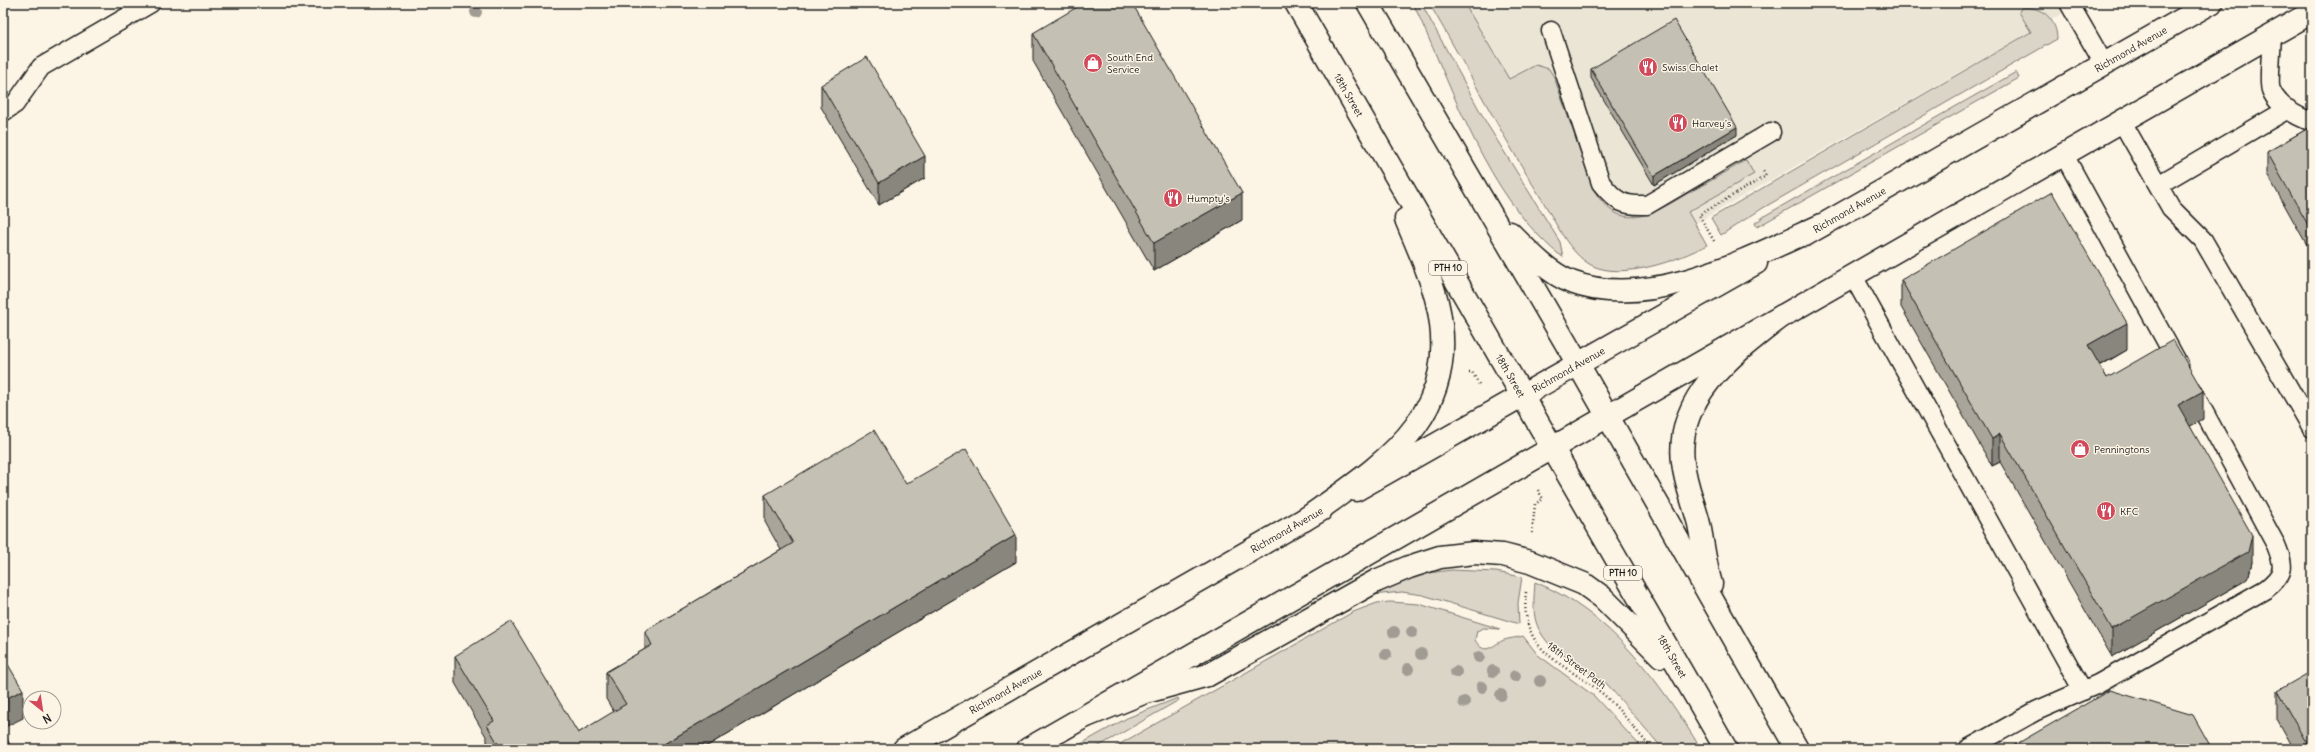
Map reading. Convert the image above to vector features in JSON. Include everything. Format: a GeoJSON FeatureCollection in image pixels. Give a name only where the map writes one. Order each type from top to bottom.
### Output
{"type":"FeatureCollection","features":[{"type":"Feature","properties":{"kind":"main road","name":"18th Street"},"geometry":{"type":"LineString","coordinates":[[1296,3],[1521,396],[1726,749]]}},
{"type":"Feature","properties":{"kind":"main road"},"geometry":{"type":"LineString","coordinates":[[1368,3],[1578,364],[1606,416],[1797,749]]}},
{"type":"Feature","properties":{"kind":"main road","name":"Richmond Avenue"},"geometry":{"type":"LineString","coordinates":[[904,749],[2211,3]]}},
{"type":"Feature","properties":{"kind":"main road"},"geometry":{"type":"LineString","coordinates":[[1028,749],[2121,120],[2312,12]]}},
{"type":"Feature","properties":{"kind":"main road"},"geometry":{"type":"LineString","coordinates":[[1304,520],[1374,470],[1407,437],[1424,414],[1435,389],[1440,368],[1441,350],[1437,302],[1428,273],[1374,140]]}},
{"type":"Feature","properties":{"kind":"main road"},"geometry":{"type":"LineString","coordinates":[[1484,201],[1507,230],[1548,268],[1570,281],[1606,291],[1644,290],[1691,279],[1750,258],[1822,225]]}},
{"type":"Feature","properties":{"kind":"main road"},"geometry":{"type":"LineString","coordinates":[[1725,623],[1707,572],[1699,525],[1684,473],[1684,434],[1693,403],[1703,388],[1741,350],[1782,316]]}},
{"type":"Feature","properties":{"kind":"main road"},"geometry":{"type":"LineString","coordinates":[[1084,717],[1143,693],[1208,675],[1376,581],[1409,567],[1440,557],[1474,553],[1503,555],[1530,562],[1584,584],[1602,597],[1644,636],[1695,697]]}},
{"type":"Feature","properties":{"kind":"lane"},"geometry":{"type":"LineString","coordinates":[[3,112],[15,104],[41,67],[150,3]]}},
{"type":"Feature","properties":{"kind":"lane"},"geometry":{"type":"LineString","coordinates":[[2069,3],[2104,64]]}},
{"type":"Feature","properties":{"kind":"lane"},"geometry":{"type":"LineString","coordinates":[[1551,31],[1601,183],[1612,198],[1629,206],[1647,205],[1771,132]]}},
{"type":"Feature","properties":{"kind":"lane"},"geometry":{"type":"LineString","coordinates":[[2272,34],[2270,90],[2295,116],[2312,122]]}},
{"type":"Feature","properties":{"kind":"lane"},"geometry":{"type":"LineString","coordinates":[[2158,186],[2288,110]]}},
{"type":"Feature","properties":{"kind":"lane"},"geometry":{"type":"LineString","coordinates":[[2121,120],[2171,208],[2203,240],[2311,426]]}},
{"type":"Feature","properties":{"kind":"lane"},"geometry":{"type":"LineString","coordinates":[[1968,749],[2036,711],[2083,691],[2266,588],[2276,581],[2283,568],[2276,545],[2063,154]]}},
{"type":"Feature","properties":{"kind":"lane"},"geometry":{"type":"LineString","coordinates":[[1852,276],[2083,691]]}},
{"type":"Feature","properties":{"kind":"path"},"geometry":{"type":"LineString","coordinates":[[1716,245],[1699,215],[1766,176],[1760,165]]}},
{"type":"Feature","properties":{"kind":"path"},"geometry":{"type":"LineString","coordinates":[[1465,372],[1472,372],[1482,389]]}},
{"type":"Feature","properties":{"kind":"path"},"geometry":{"type":"LineString","coordinates":[[1532,535],[1534,504],[1543,499],[1535,485]]}},
{"type":"Feature","properties":{"kind":"path","name":"18th Street Path"},"geometry":{"type":"LineString","coordinates":[[1527,585],[1525,612],[1528,627],[1535,642],[1548,655],[1604,695],[1652,749]]}},
{"type":"Feature","properties":{"kind":"shaded area"},"geometry":{"type":"Polygon","coordinates":[[[1413,3],[1421,3],[1487,124],[1560,242],[1563,257],[1540,237],[1519,213],[1500,186],[1483,157],[1468,126],[1413,3]]]}},
{"type":"Feature","properties":{"kind":"shaded area"},"geometry":{"type":"Polygon","coordinates":[[[1429,3],[1464,3],[1509,79],[1536,65],[1549,69],[1554,77],[1594,190],[1604,204],[1616,213],[1627,217],[1652,213],[1746,160],[1754,174],[1688,212],[1707,245],[1681,257],[1650,267],[1634,270],[1618,271],[1604,269],[1591,265],[1583,260],[1576,253],[1558,228],[1429,3]]]}},
{"type":"Feature","properties":{"kind":"shaded area"},"geometry":{"type":"Polygon","coordinates":[[[1446,3],[2081,3],[1642,254],[1446,3]]]}},
{"type":"Feature","properties":{"kind":"shaded area"},"geometry":{"type":"Polygon","coordinates":[[[2021,8],[2035,9],[2046,15],[2054,25],[2057,39],[1763,208],[1721,235],[1711,218],[2031,32],[2019,12],[2021,8]]]}},
{"type":"Feature","properties":{"kind":"shaded area"},"geometry":{"type":"Polygon","coordinates":[[[2016,72],[2019,78],[1757,227],[1755,223],[1766,215],[2016,72]]]}},
{"type":"Feature","properties":{"kind":"shaded area"},"geometry":{"type":"Polygon","coordinates":[[[1452,570],[1496,572],[1522,577],[1518,603],[1519,624],[1423,595],[1402,592],[1373,595],[1381,589],[1400,580],[1421,574],[1452,570]]]}},
{"type":"Feature","properties":{"kind":"shaded area"},"geometry":{"type":"Polygon","coordinates":[[[1535,582],[1562,595],[1587,611],[1610,630],[1650,675],[1668,699],[1701,749],[1663,749],[1607,684],[1553,648],[1541,632],[1535,618],[1535,582]]]}},
{"type":"Feature","properties":{"kind":"shaded area"},"geometry":{"type":"Polygon","coordinates":[[[1390,602],[1419,604],[1500,629],[1483,628],[1477,631],[1475,640],[1482,648],[1485,649],[1504,640],[1523,636],[1538,655],[1594,696],[1643,749],[1111,749],[1353,612],[1377,603],[1390,602]]]}},
{"type":"Feature","properties":{"kind":"shaded area"},"geometry":{"type":"Polygon","coordinates":[[[1178,698],[1179,700],[1094,749],[1072,749],[1127,718],[1178,698]]]}},
{"type":"Feature","properties":{"kind":"building"},"geometry":{"type":"Polygon","coordinates":[[[1084,3],[1132,3],[1242,193],[1154,243],[1033,33],[1084,3]]]}},
{"type":"Feature","properties":{"kind":"building"},"geometry":{"type":"Polygon","coordinates":[[[1674,20],[1737,127],[1654,176],[1591,69],[1674,20]]]}},
{"type":"Feature","properties":{"kind":"building"},"geometry":{"type":"Polygon","coordinates":[[[867,57],[925,156],[879,183],[821,85],[867,57]]]}},
{"type":"Feature","properties":{"kind":"building"},"geometry":{"type":"Polygon","coordinates":[[[2312,126],[2312,232],[2267,152],[2312,126]]]}},
{"type":"Feature","properties":{"kind":"building"},"geometry":{"type":"Polygon","coordinates":[[[2052,192],[2127,323],[2088,345],[2107,378],[2173,340],[2203,391],[2178,405],[2252,535],[2248,552],[2112,629],[2000,434],[1992,439],[1901,280],[2052,192]]]}},
{"type":"Feature","properties":{"kind":"building"},"geometry":{"type":"Polygon","coordinates":[[[874,430],[906,484],[966,449],[1016,535],[664,744],[667,749],[501,749],[487,725],[494,721],[455,656],[511,621],[578,733],[626,704],[606,672],[652,645],[645,631],[793,543],[765,495],[874,430]]]}},
{"type":"Feature","properties":{"kind":"building"},"geometry":{"type":"Polygon","coordinates":[[[3,656],[23,690],[3,700],[3,656]]]}},
{"type":"Feature","properties":{"kind":"building"},"geometry":{"type":"Polygon","coordinates":[[[2312,671],[2312,749],[2310,749],[2277,691],[2312,671]]]}},
{"type":"Feature","properties":{"kind":"building"},"geometry":{"type":"Polygon","coordinates":[[[2110,690],[2193,715],[2212,749],[2008,749],[2110,690]]]}},
{"type":"Feature","properties":{"kind":"building"},"geometry":{"type":"Polygon","coordinates":[[[3,731],[12,749],[3,749],[3,731]]]}},
{"type":"Feature","properties":{"kind":"place","name":"South End Service"},"geometry":{"type":"Point","coordinates":[1093,63]}},
{"type":"Feature","properties":{"kind":"place","name":"Swiss Chalet"},"geometry":{"type":"Point","coordinates":[1648,67]}},
{"type":"Feature","properties":{"kind":"place","name":"Harvey's"},"geometry":{"type":"Point","coordinates":[1678,123]}},
{"type":"Feature","properties":{"kind":"place","name":"Humpty's"},"geometry":{"type":"Point","coordinates":[1173,198]}},
{"type":"Feature","properties":{"kind":"place","name":"Penningtons"},"geometry":{"type":"Point","coordinates":[2080,449]}},
{"type":"Feature","properties":{"kind":"place","name":"KFC"},"geometry":{"type":"Point","coordinates":[2106,511]}}]}
